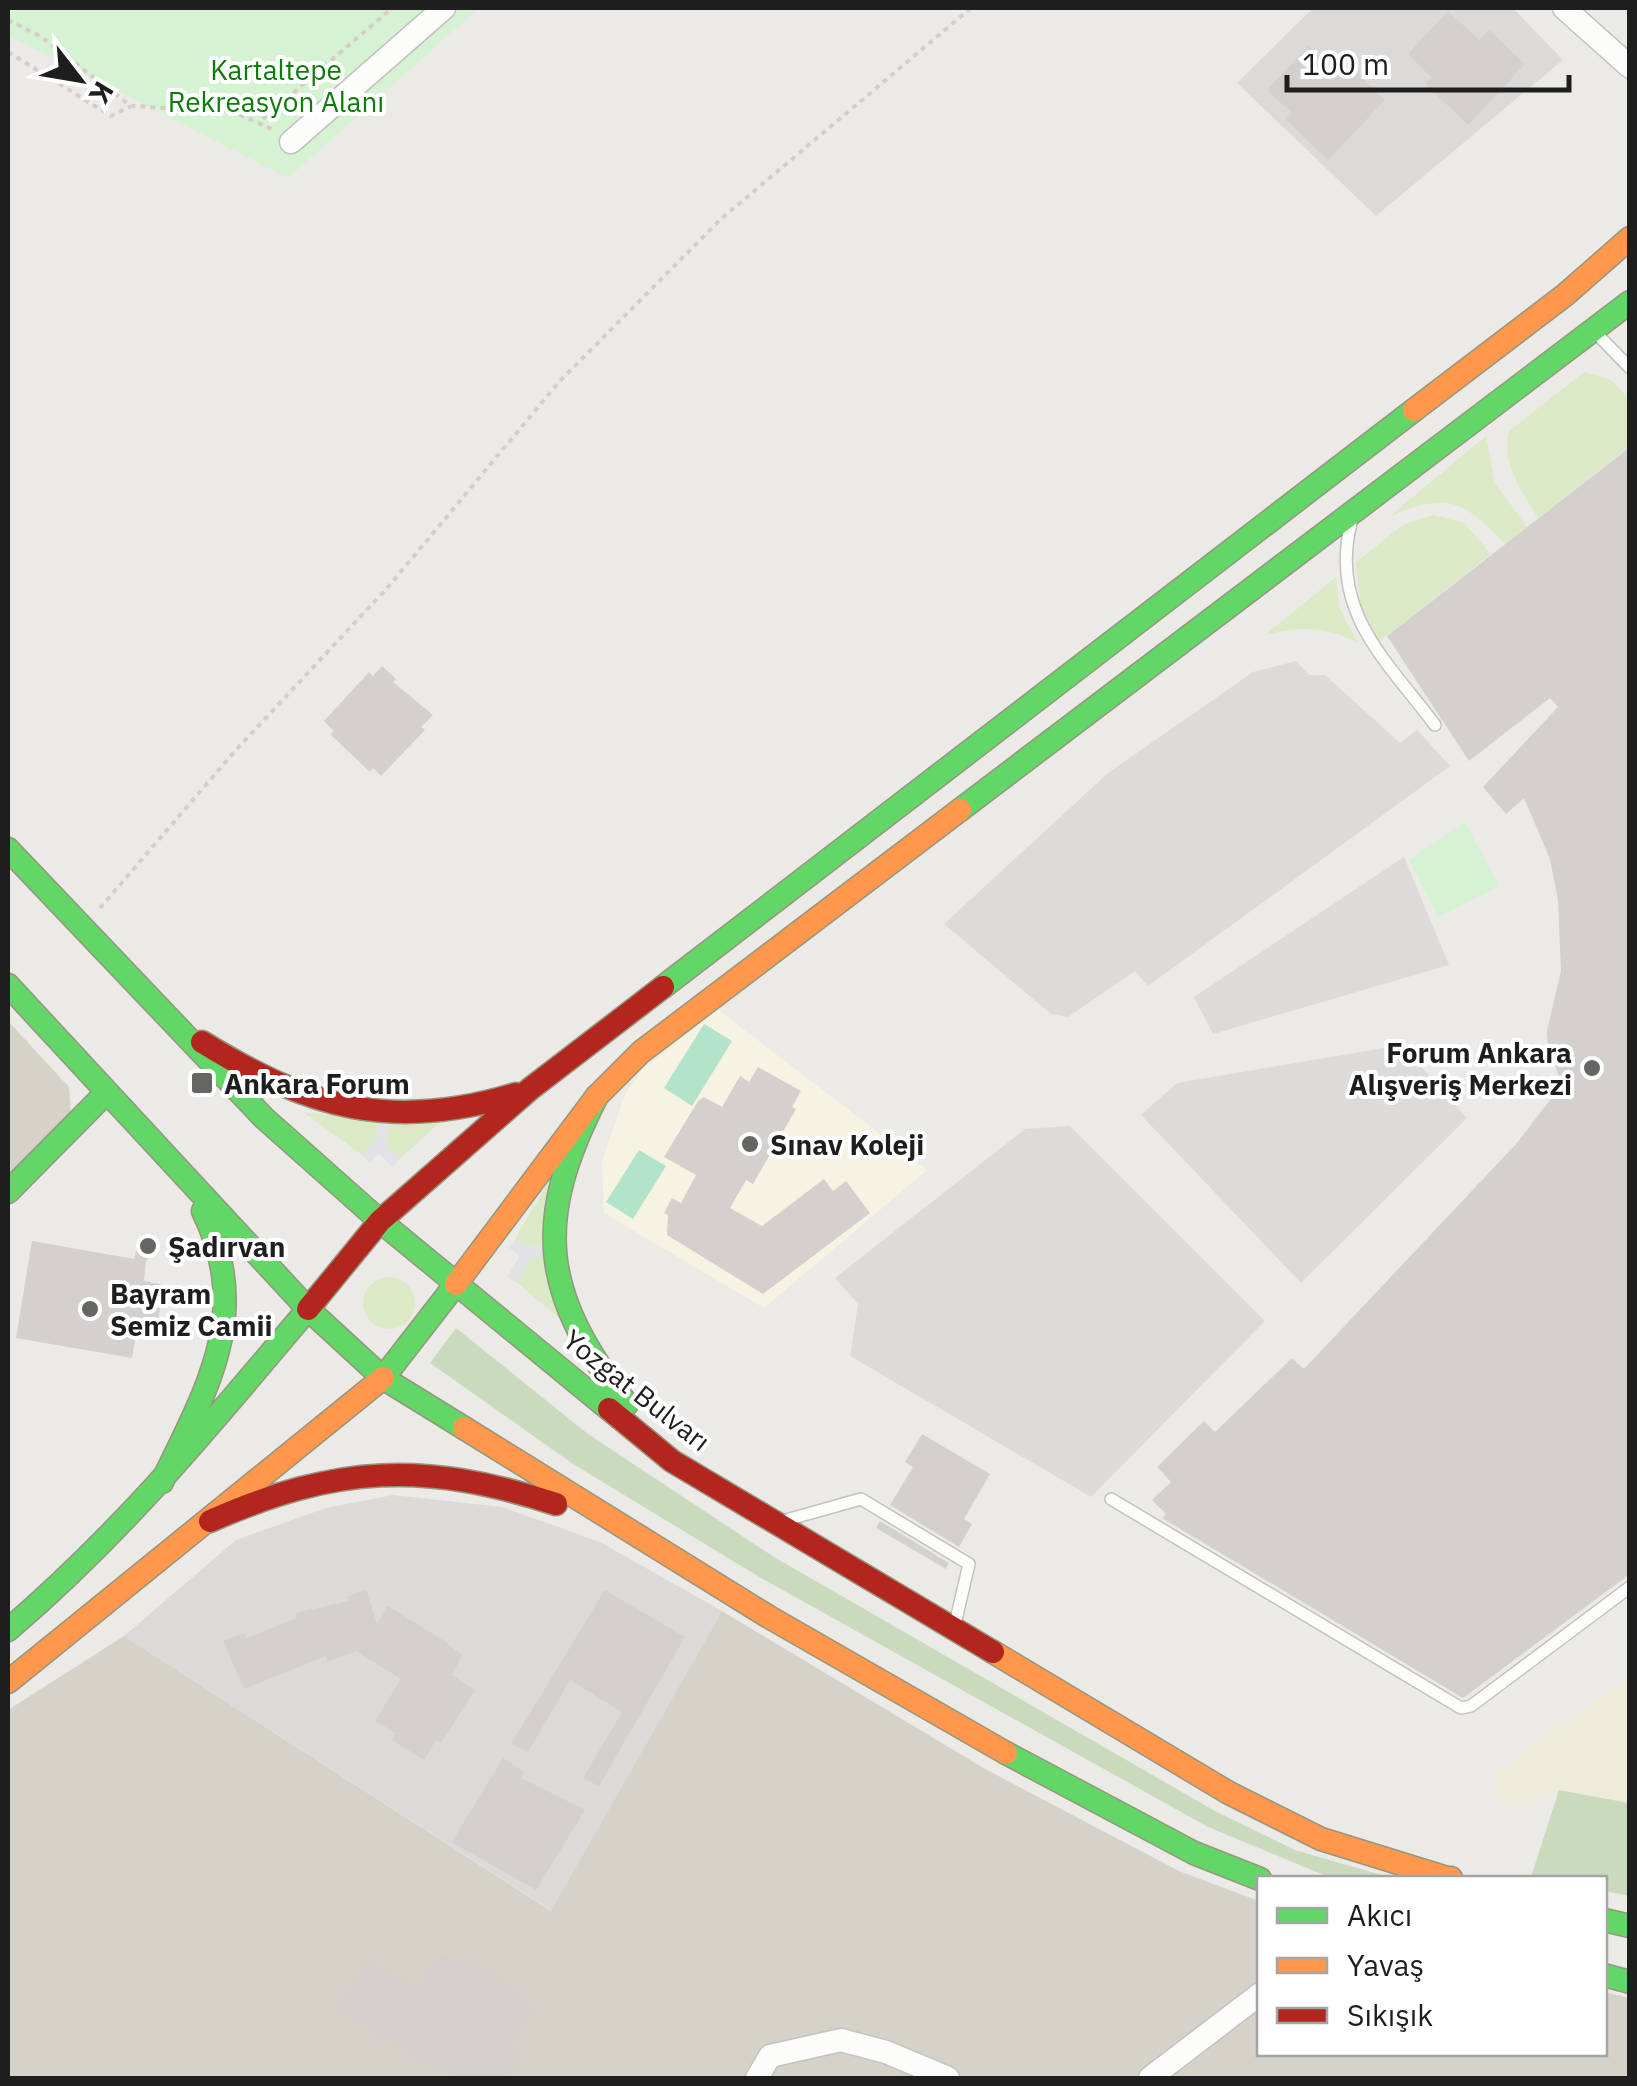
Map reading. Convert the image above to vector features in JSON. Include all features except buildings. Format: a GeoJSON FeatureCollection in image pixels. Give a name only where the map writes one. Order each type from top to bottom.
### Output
{"type":"FeatureCollection","features":[{"type":"Feature","properties":{"kind":"main road"},"geometry":{"type":"LineString","coordinates":[[8,1630],[78,1572],[162,1482],[380,1221],[530,1089],[1125,636],[1564,295],[1630,238]]}},
{"type":"Feature","properties":{"kind":"main road"},"geometry":{"type":"LineString","coordinates":[[8,1682],[383,1378],[597,1096],[676,1023],[1630,302]]}},
{"type":"Feature","properties":{"kind":"main road","name":"Yozgat Bulvarı"},"geometry":{"type":"LineString","coordinates":[[8,850],[264,1118],[380,1221],[672,1460],[1284,1822],[1334,1844],[1442,1876]]}},
{"type":"Feature","properties":{"kind":"main road"},"geometry":{"type":"LineString","coordinates":[[8,985],[308,1308],[383,1378],[626,1529],[1088,1800],[1194,1854],[1257,1878]]}},
{"type":"Feature","properties":{"kind":"main road"},"geometry":{"type":"LineString","coordinates":[[176,1026],[254,1074],[310,1099],[352,1108],[475,1105],[530,1089]]}},
{"type":"Feature","properties":{"kind":"main road"},"geometry":{"type":"LineString","coordinates":[[8,1192],[106,1094]]}},
{"type":"Feature","properties":{"kind":"main road"},"geometry":{"type":"LineString","coordinates":[[597,1096],[558,1184],[554,1226],[558,1269],[566,1302],[600,1371],[672,1460]]}},
{"type":"Feature","properties":{"kind":"main road"},"geometry":{"type":"LineString","coordinates":[[162,1482],[223,1340],[230,1288],[222,1242],[172,1163]]}},
{"type":"Feature","properties":{"kind":"main road"},"geometry":{"type":"LineString","coordinates":[[210,1521],[294,1487],[360,1474],[432,1474],[509,1487],[626,1529]]}},
{"type":"Feature","properties":{"kind":"street"},"geometry":{"type":"LineString","coordinates":[[291,142],[444,8]]}},
{"type":"Feature","properties":{"kind":"street"},"geometry":{"type":"LineString","coordinates":[[1564,8],[1630,67]]}},
{"type":"Feature","properties":{"kind":"street"},"geometry":{"type":"LineString","coordinates":[[1150,2078],[1257,1996]]}},
{"type":"Feature","properties":{"kind":"street"},"geometry":{"type":"LineString","coordinates":[[757,2078],[770,2056],[841,2040],[886,2052],[948,2078]]}},
{"type":"Feature","properties":{"kind":"lane"},"geometry":{"type":"LineString","coordinates":[[1592,329],[1630,368]]}},
{"type":"Feature","properties":{"kind":"lane"},"geometry":{"type":"LineString","coordinates":[[1354,512],[1344,572],[1353,610],[1435,725]]}},
{"type":"Feature","properties":{"kind":"lane"},"geometry":{"type":"LineString","coordinates":[[776,1522],[861,1499],[969,1564],[954,1628]]}},
{"type":"Feature","properties":{"kind":"lane"},"geometry":{"type":"LineString","coordinates":[[1112,1499],[1462,1708],[1470,1706],[1630,1587]]}},
{"type":"Feature","properties":{"kind":"path"},"geometry":{"type":"LineString","coordinates":[[261,120],[392,8]]}},
{"type":"Feature","properties":{"kind":"path"},"geometry":{"type":"LineString","coordinates":[[82,928],[234,751],[388,586],[559,382],[721,219],[970,8]]}},
{"type":"Feature","properties":{"kind":"path"},"geometry":{"type":"LineString","coordinates":[[8,20],[40,36],[131,106]]}},
{"type":"Feature","properties":{"kind":"path"},"geometry":{"type":"LineString","coordinates":[[8,52],[111,116],[131,106],[234,112],[261,120],[291,142]]}},
{"type":"Feature","properties":{"kind":"shaded area"},"geometry":{"type":"Polygon","coordinates":[[[1313,8],[1513,8],[1563,60],[1376,216],[1237,83],[1313,8]]]}},
{"type":"Feature","properties":{"kind":"shaded area"},"geometry":{"type":"Polygon","coordinates":[[[1296,661],[1309,675],[1325,675],[1400,743],[1417,730],[1450,766],[1148,986],[1135,971],[1068,1017],[1051,1014],[944,924],[1108,773],[1253,672],[1296,661]]]}},
{"type":"Feature","properties":{"kind":"shaded area"},"geometry":{"type":"Polygon","coordinates":[[[1404,857],[1449,965],[1213,1034],[1194,997],[1404,857]]]}},
{"type":"Feature","properties":{"kind":"shaded area","name":"Sınav Koleji"},"geometry":{"type":"Polygon","coordinates":[[[717,1009],[927,1170],[764,1308],[604,1213],[602,1161],[626,1092],[642,1070],[717,1009]]]}},
{"type":"Feature","properties":{"kind":"shaded area"},"geometry":{"type":"Polygon","coordinates":[[[8,1021],[69,1087],[71,1113],[8,1175],[8,1021]]]}},
{"type":"Feature","properties":{"kind":"shaded area"},"geometry":{"type":"Polygon","coordinates":[[[1402,1045],[1467,1118],[1301,1283],[1141,1115],[1177,1083],[1402,1045]]]}},
{"type":"Feature","properties":{"kind":"shaded area"},"geometry":{"type":"Polygon","coordinates":[[[378,1121],[388,1122],[386,1145],[401,1158],[393,1167],[379,1154],[370,1163],[362,1155],[377,1138],[378,1121]]]}},
{"type":"Feature","properties":{"kind":"shaded area"},"geometry":{"type":"Polygon","coordinates":[[[1070,1126],[1265,1321],[1091,1497],[850,1356],[858,1304],[835,1278],[1025,1129],[1070,1126]]]}},
{"type":"Feature","properties":{"kind":"shaded area"},"geometry":{"type":"Polygon","coordinates":[[[515,1239],[529,1247],[544,1244],[546,1256],[531,1259],[516,1282],[507,1277],[520,1256],[509,1248],[515,1239]]]}},
{"type":"Feature","properties":{"kind":"shaded area"},"geometry":{"type":"Polygon","coordinates":[[[393,1495],[502,1507],[600,1542],[722,1611],[552,1911],[124,1636],[236,1540],[326,1508],[393,1495]]]}},
{"type":"Feature","properties":{"kind":"shaded area"},"geometry":{"type":"Polygon","coordinates":[[[722,1611],[987,1770],[1179,1871],[1257,1900],[1257,2056],[1607,2056],[1607,1992],[1629,1998],[1629,2078],[8,2078],[8,1710],[124,1636],[551,1911],[722,1611]]]}},
{"type":"Feature","properties":{"kind":"green space","name":"Kartaltepe Rekreasyon Alanı"},"geometry":{"type":"Polygon","coordinates":[[[8,8],[479,8],[288,178],[8,35],[8,8]]]}},
{"type":"Feature","properties":{"kind":"green space"},"geometry":{"type":"Polygon","coordinates":[[[1584,372],[1611,380],[1629,399],[1629,447],[1538,518],[1510,466],[1509,431],[1584,372]]]}},
{"type":"Feature","properties":{"kind":"green space"},"geometry":{"type":"Polygon","coordinates":[[[1486,436],[1495,483],[1527,527],[1505,544],[1477,518],[1454,504],[1427,504],[1390,516],[1486,436]]]}},
{"type":"Feature","properties":{"kind":"green space"},"geometry":{"type":"Polygon","coordinates":[[[1434,515],[1464,523],[1491,554],[1380,641],[1361,609],[1356,562],[1404,524],[1434,515]]]}},
{"type":"Feature","properties":{"kind":"green space"},"geometry":{"type":"Polygon","coordinates":[[[1336,577],[1339,607],[1358,643],[1313,629],[1265,635],[1336,577]]]}},
{"type":"Feature","properties":{"kind":"green space"},"geometry":{"type":"Polygon","coordinates":[[[1465,822],[1499,886],[1438,917],[1409,860],[1465,822]]]}},
{"type":"Feature","properties":{"kind":"green space"},"geometry":{"type":"Polygon","coordinates":[[[704,1024],[732,1041],[692,1106],[664,1088],[704,1024]]]}},
{"type":"Feature","properties":{"kind":"green space"},"geometry":{"type":"Polygon","coordinates":[[[303,1112],[378,1121],[377,1138],[362,1155],[303,1112]]]}},
{"type":"Feature","properties":{"kind":"green space"},"geometry":{"type":"Polygon","coordinates":[[[448,1115],[401,1158],[386,1145],[388,1122],[448,1115]]]}},
{"type":"Feature","properties":{"kind":"green space"},"geometry":{"type":"Polygon","coordinates":[[[639,1150],[666,1166],[633,1219],[606,1202],[639,1150]]]}},
{"type":"Feature","properties":{"kind":"green space"},"geometry":{"type":"Polygon","coordinates":[[[551,1177],[544,1244],[529,1247],[515,1239],[551,1177]]]}},
{"type":"Feature","properties":{"kind":"green space"},"geometry":{"type":"Polygon","coordinates":[[[546,1256],[563,1321],[516,1282],[531,1259],[546,1256]]]}},
{"type":"Feature","properties":{"kind":"green space"},"geometry":{"type":"Polygon","coordinates":[[[389,1277],[408,1284],[415,1303],[408,1322],[389,1329],[370,1322],[363,1303],[370,1284],[389,1277]]]}},
{"type":"Feature","properties":{"kind":"green space"},"geometry":{"type":"Polygon","coordinates":[[[456,1328],[588,1434],[774,1557],[1215,1811],[1295,1850],[1385,1876],[1326,1876],[1208,1827],[761,1578],[573,1464],[430,1363],[456,1328]]]}},
{"type":"Feature","properties":{"kind":"green space"},"geometry":{"type":"Polygon","coordinates":[[[1629,1678],[1629,1803],[1559,1790],[1525,1805],[1505,1806],[1494,1796],[1493,1773],[1629,1678]]]}},
{"type":"Feature","properties":{"kind":"green space"},"geometry":{"type":"Polygon","coordinates":[[[1559,1790],[1629,1803],[1629,1896],[1607,1891],[1607,1876],[1531,1876],[1559,1790]]]}},
{"type":"Feature","properties":{"kind":"traffic: fast"},"geometry":{"type":"LineString","coordinates":[[960,810],[1630,302]]}},
{"type":"Feature","properties":{"kind":"traffic: fast"},"geometry":{"type":"LineString","coordinates":[[663,987],[1414,410]]}},
{"type":"Feature","properties":{"kind":"traffic: fast"},"geometry":{"type":"LineString","coordinates":[[8,849],[264,1118],[380,1221],[609,1409]]}},
{"type":"Feature","properties":{"kind":"traffic: fast"},"geometry":{"type":"LineString","coordinates":[[8,985],[308,1309],[383,1378],[464,1428]]}},
{"type":"Feature","properties":{"kind":"traffic: fast"},"geometry":{"type":"LineString","coordinates":[[8,1192],[105,1094]]}},
{"type":"Feature","properties":{"kind":"traffic: fast"},"geometry":{"type":"LineString","coordinates":[[597,1096],[562,1181],[555,1219],[555,1255],[562,1290],[577,1326],[627,1404]]}},
{"type":"Feature","properties":{"kind":"traffic: fast"},"geometry":{"type":"LineString","coordinates":[[162,1482],[208,1382],[224,1317],[224,1284],[217,1248],[203,1211]]}},
{"type":"Feature","properties":{"kind":"traffic: fast"},"geometry":{"type":"LineString","coordinates":[[383,1378],[456,1284]]}},
{"type":"Feature","properties":{"kind":"traffic: fast"},"geometry":{"type":"LineString","coordinates":[[8,1630],[128,1516],[308,1309]]}},
{"type":"Feature","properties":{"kind":"traffic: fast"},"geometry":{"type":"LineString","coordinates":[[1006,1753],[1194,1853],[1257,1878]]}},
{"type":"Feature","properties":{"kind":"traffic: fast"},"geometry":{"type":"LineString","coordinates":[[1607,1921],[1630,1926]]}},
{"type":"Feature","properties":{"kind":"traffic: fast"},"geometry":{"type":"LineString","coordinates":[[1607,1976],[1630,1982]]}},
{"type":"Feature","properties":{"kind":"traffic: slow"},"geometry":{"type":"LineString","coordinates":[[1414,410],[1565,295],[1630,238]]}},
{"type":"Feature","properties":{"kind":"traffic: slow"},"geometry":{"type":"LineString","coordinates":[[456,1284],[597,1096],[641,1052],[960,810]]}},
{"type":"Feature","properties":{"kind":"traffic: slow"},"geometry":{"type":"LineString","coordinates":[[8,1682],[383,1378]]}},
{"type":"Feature","properties":{"kind":"traffic: slow"},"geometry":{"type":"LineString","coordinates":[[464,1428],[769,1617],[1006,1753]]}},
{"type":"Feature","properties":{"kind":"traffic: slow"},"geometry":{"type":"LineString","coordinates":[[993,1652],[1229,1793],[1321,1839],[1441,1876]]}},
{"type":"Feature","properties":{"kind":"traffic: jam"},"geometry":{"type":"LineString","coordinates":[[380,1221],[530,1089],[663,987]]}},
{"type":"Feature","properties":{"kind":"traffic: jam"},"geometry":{"type":"LineString","coordinates":[[202,1042],[279,1083],[353,1107],[390,1112],[430,1111],[516,1094]]}},
{"type":"Feature","properties":{"kind":"traffic: jam"},"geometry":{"type":"LineString","coordinates":[[308,1309],[380,1221]]}},
{"type":"Feature","properties":{"kind":"traffic: jam"},"geometry":{"type":"LineString","coordinates":[[609,1409],[672,1461],[993,1652]]}},
{"type":"Feature","properties":{"kind":"traffic: jam"},"geometry":{"type":"LineString","coordinates":[[210,1521],[299,1489],[381,1475],[464,1481],[556,1504]]}},
{"type":"Feature","properties":{"kind":"place","name":"Forum Ankara Alışveriş Merkezi"},"geometry":{"type":"Point","coordinates":[1592,1068]}},
{"type":"Feature","properties":{"kind":"place","name":"Ankara Forum"},"geometry":{"type":"Point","coordinates":[202,1083]}},
{"type":"Feature","properties":{"kind":"place","name":"Sınav Koleji"},"geometry":{"type":"Point","coordinates":[750,1144]}},
{"type":"Feature","properties":{"kind":"place","name":"Şadırvan"},"geometry":{"type":"Point","coordinates":[148,1246]}},
{"type":"Feature","properties":{"kind":"place","name":"Bayram Semiz Camii"},"geometry":{"type":"Point","coordinates":[90,1309]}}]}
